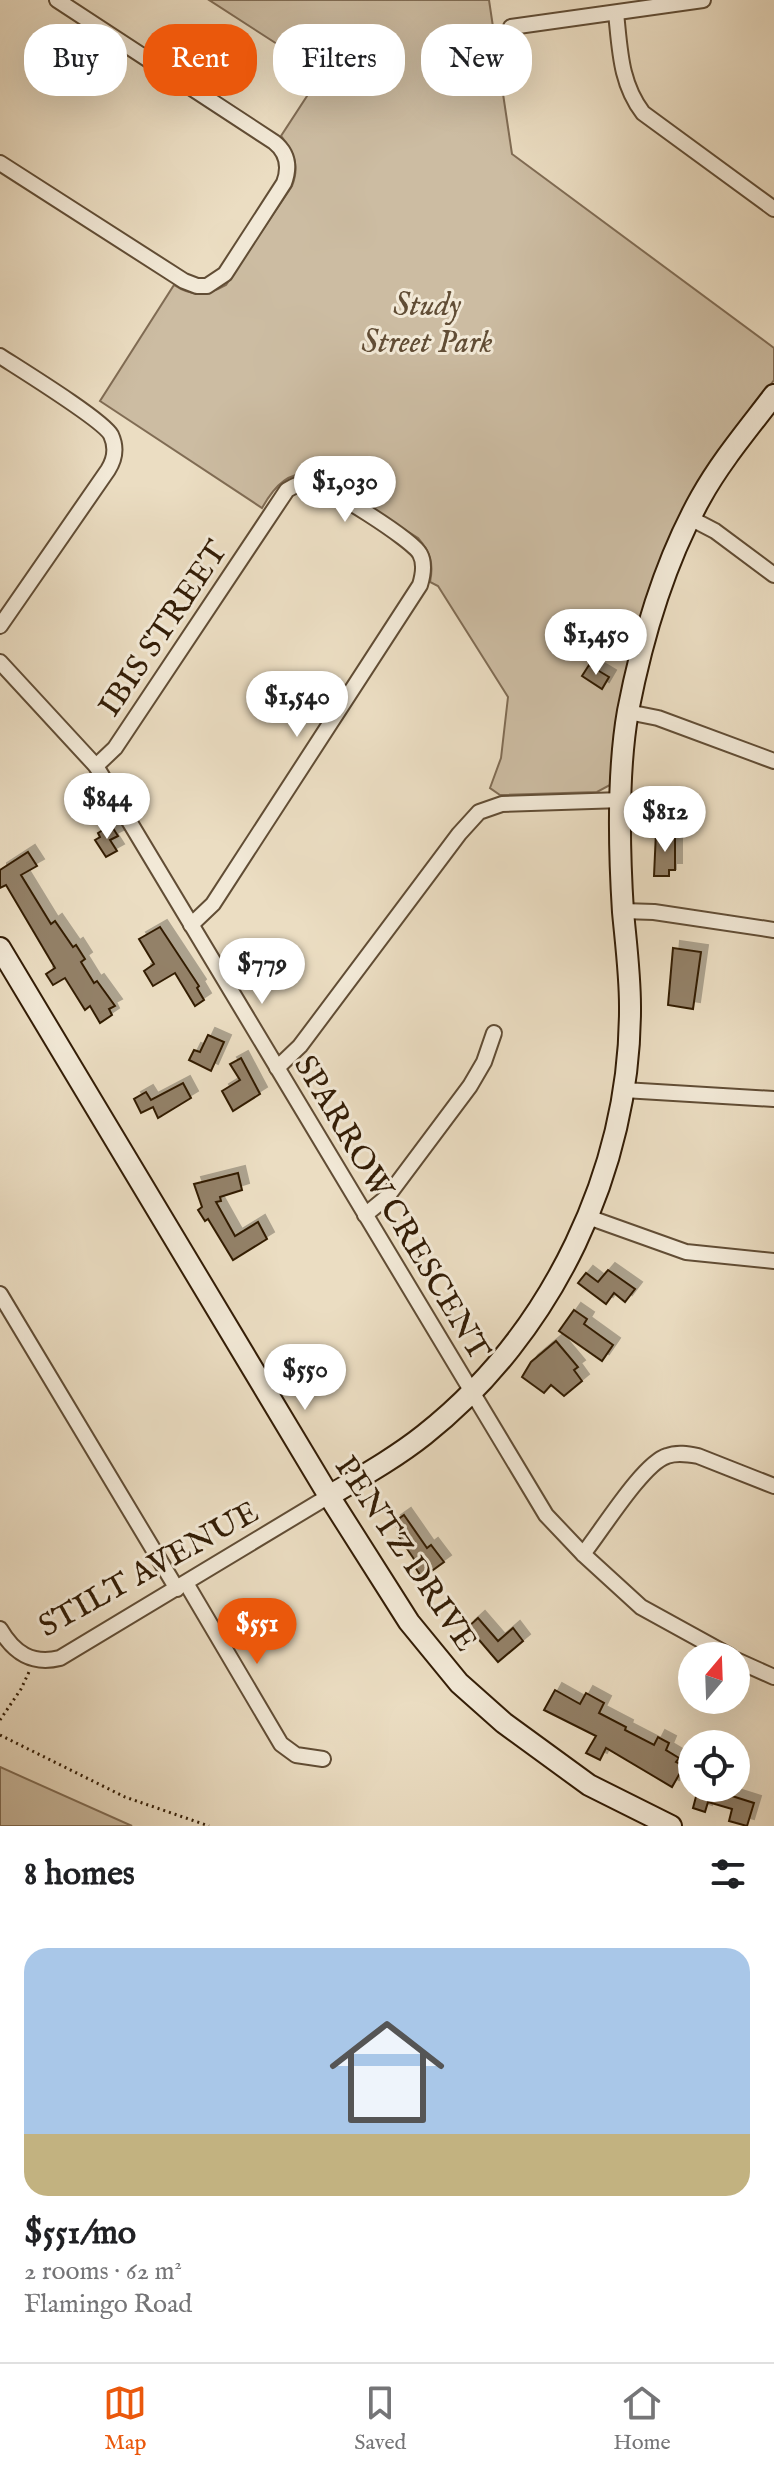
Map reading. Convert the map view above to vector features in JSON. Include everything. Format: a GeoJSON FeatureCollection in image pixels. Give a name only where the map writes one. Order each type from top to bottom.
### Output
{"type":"FeatureCollection","features":[{"type":"Feature","properties":{"kind":"street"},"geometry":{"type":"LineString","coordinates":[[0,163],[184,281],[197,286],[207,286],[225,274],[288,173],[286,156],[274,142],[57,0]]}},
{"type":"Feature","properties":{"kind":"street"},"geometry":{"type":"LineString","coordinates":[[532,24],[703,0]]}},
{"type":"Feature","properties":{"kind":"street"},"geometry":{"type":"LineString","coordinates":[[616,13],[626,84],[643,113],[774,209]]}},
{"type":"Feature","properties":{"kind":"street"},"geometry":{"type":"LineString","coordinates":[[0,356],[95,420],[107,430],[115,446],[113,462],[108,470],[0,626]]}},
{"type":"Feature","properties":{"kind":"street"},"geometry":{"type":"LineString","coordinates":[[329,1496],[425,1434],[500,1360],[535,1314],[588,1217],[603,1175],[624,1090],[630,1012],[623,911],[622,800],[628,712],[653,617],[690,518],[724,462],[774,395]]}},
{"type":"Feature","properties":{"kind":"street","name":"IBIS STREET"},"geometry":{"type":"LineString","coordinates":[[96,766],[115,748],[287,490],[295,485],[311,483],[321,486],[414,546],[423,562],[420,585],[213,904],[191,925]]}},
{"type":"Feature","properties":{"kind":"street"},"geometry":{"type":"LineString","coordinates":[[690,518],[715,531],[774,575]]}},
{"type":"Feature","properties":{"kind":"street","name":"SPARROW CRESCENT"},"geometry":{"type":"LineString","coordinates":[[0,662],[96,766],[546,1515],[641,1607],[705,1642]]}},
{"type":"Feature","properties":{"kind":"street"},"geometry":{"type":"LineString","coordinates":[[628,712],[658,718],[774,761]]}},
{"type":"Feature","properties":{"kind":"street"},"geometry":{"type":"LineString","coordinates":[[277,1068],[300,1046],[459,834],[479,812],[502,804],[622,800]]}},
{"type":"Feature","properties":{"kind":"street"},"geometry":{"type":"LineString","coordinates":[[623,911],[654,912],[774,930]]}},
{"type":"Feature","properties":{"kind":"street","name":"PENTZ DRIVE"},"geometry":{"type":"LineString","coordinates":[[0,948],[329,1496],[409,1622],[459,1683],[504,1723],[563,1768],[615,1800],[671,1826]]}},
{"type":"Feature","properties":{"kind":"street"},"geometry":{"type":"LineString","coordinates":[[365,1215],[387,1197],[470,1086],[484,1062],[494,1033]]}},
{"type":"Feature","properties":{"kind":"street"},"geometry":{"type":"LineString","coordinates":[[624,1090],[774,1099]]}},
{"type":"Feature","properties":{"kind":"street"},"geometry":{"type":"LineString","coordinates":[[588,1217],[686,1252],[774,1261]]}},
{"type":"Feature","properties":{"kind":"street"},"geometry":{"type":"LineString","coordinates":[[0,1294],[281,1744],[296,1755],[323,1759]]}},
{"type":"Feature","properties":{"kind":"street"},"geometry":{"type":"LineString","coordinates":[[583,1554],[648,1469],[666,1456],[698,1456],[774,1486]]}},
{"type":"Feature","properties":{"kind":"street","name":"STILT AVENUE"},"geometry":{"type":"LineString","coordinates":[[0,1629],[16,1651],[35,1659],[60,1658],[329,1496]]}},
{"type":"Feature","properties":{"kind":"street"},"geometry":{"type":"LineString","coordinates":[[750,1666],[774,1677]]}},
{"type":"Feature","properties":{"kind":"path"},"geometry":{"type":"LineString","coordinates":[[0,1720],[21,1689],[35,1659]]}},
{"type":"Feature","properties":{"kind":"path"},"geometry":{"type":"LineString","coordinates":[[0,1735],[125,1797],[209,1826]]}},
{"type":"Feature","properties":{"kind":"green space","name":"Study Street Park"},"geometry":{"type":"Polygon","coordinates":[[[209,0],[489,0],[493,24],[421,24],[421,96],[503,96],[512,154],[774,348],[774,380],[692,496],[615,773],[610,785],[597,792],[500,795],[490,788],[501,758],[508,697],[438,586],[430,582],[430,558],[418,538],[317,474],[298,474],[284,481],[262,508],[100,401],[174,285],[200,294],[226,285],[292,186],[294,160],[281,136],[307,96],[405,96],[405,24],[273,24],[273,41],[257,31],[257,24],[246,24],[209,0]]]}},
{"type":"Feature","properties":{"kind":"green space"},"geometry":{"type":"Polygon","coordinates":[[[0,1767],[132,1826],[0,1826],[0,1767]]]}},
{"type":"Feature","properties":{"kind":"building"},"geometry":{"type":"Polygon","coordinates":[[[589,665],[609,677],[602,689],[582,676],[589,665]]]}},
{"type":"Feature","properties":{"kind":"building"},"geometry":{"type":"Polygon","coordinates":[[[111,825],[118,836],[110,840],[117,851],[106,857],[95,840],[100,837],[98,833],[111,825]]]}},
{"type":"Feature","properties":{"kind":"building"},"geometry":{"type":"Polygon","coordinates":[[[656,832],[675,832],[675,870],[669,870],[669,876],[654,876],[656,832]]]}},
{"type":"Feature","properties":{"kind":"building"},"geometry":{"type":"Polygon","coordinates":[[[28,852],[37,866],[21,875],[51,924],[55,921],[73,947],[76,945],[85,959],[81,962],[94,983],[97,981],[115,1006],[109,1009],[112,1015],[100,1023],[90,1006],[85,1010],[65,978],[53,985],[46,974],[55,968],[6,885],[0,888],[0,870],[28,852]]]}},
{"type":"Feature","properties":{"kind":"building"},"geometry":{"type":"Polygon","coordinates":[[[160,927],[199,986],[197,988],[204,1000],[195,1006],[175,973],[153,986],[144,971],[154,964],[139,939],[160,927]]]}},
{"type":"Feature","properties":{"kind":"building"},"geometry":{"type":"Polygon","coordinates":[[[673,948],[701,952],[693,1009],[668,1005],[673,948]]]}},
{"type":"Feature","properties":{"kind":"building"},"geometry":{"type":"Polygon","coordinates":[[[208,1035],[224,1042],[211,1071],[189,1060],[194,1050],[200,1052],[208,1035]]]}},
{"type":"Feature","properties":{"kind":"building"},"geometry":{"type":"Polygon","coordinates":[[[241,1058],[260,1094],[233,1111],[222,1091],[240,1080],[230,1064],[241,1058]]]}},
{"type":"Feature","properties":{"kind":"building"},"geometry":{"type":"Polygon","coordinates":[[[183,1083],[191,1098],[158,1118],[153,1107],[141,1113],[134,1099],[146,1092],[151,1100],[183,1083]]]}},
{"type":"Feature","properties":{"kind":"building"},"geometry":{"type":"Polygon","coordinates":[[[238,1173],[242,1190],[220,1197],[221,1201],[216,1202],[235,1236],[258,1222],[267,1239],[233,1260],[208,1219],[205,1221],[198,1210],[202,1207],[194,1184],[238,1173]]]}},
{"type":"Feature","properties":{"kind":"building"},"geometry":{"type":"Polygon","coordinates":[[[608,1270],[635,1289],[625,1302],[614,1293],[606,1304],[578,1283],[586,1273],[598,1282],[608,1270]]]}},
{"type":"Feature","properties":{"kind":"building"},"geometry":{"type":"Polygon","coordinates":[[[574,1310],[587,1319],[584,1324],[613,1345],[602,1361],[559,1331],[574,1310]]]}},
{"type":"Feature","properties":{"kind":"building"},"geometry":{"type":"Polygon","coordinates":[[[556,1341],[578,1367],[574,1370],[582,1381],[564,1396],[551,1385],[544,1393],[522,1377],[531,1362],[556,1341]]]}},
{"type":"Feature","properties":{"kind":"building"},"geometry":{"type":"Polygon","coordinates":[[[404,1515],[427,1548],[431,1545],[444,1562],[422,1578],[394,1522],[404,1515]]]}},
{"type":"Feature","properties":{"kind":"building"},"geometry":{"type":"Polygon","coordinates":[[[478,1618],[498,1641],[513,1628],[523,1641],[498,1662],[468,1627],[478,1618]]]}},
{"type":"Feature","properties":{"kind":"building"},"geometry":{"type":"Polygon","coordinates":[[[555,1690],[580,1704],[586,1693],[604,1703],[599,1713],[626,1727],[625,1730],[654,1745],[658,1737],[669,1743],[666,1750],[678,1757],[678,1776],[672,1787],[606,1748],[600,1760],[586,1753],[596,1736],[544,1710],[555,1690]]]}},
{"type":"Feature","properties":{"kind":"building"},"geometry":{"type":"Polygon","coordinates":[[[695,1802],[708,1802],[705,1812],[693,1808],[695,1802]]]}},
{"type":"Feature","properties":{"kind":"building"},"geometry":{"type":"Polygon","coordinates":[[[708,1802],[754,1803],[747,1826],[729,1821],[732,1809],[708,1802]]]}}]}
